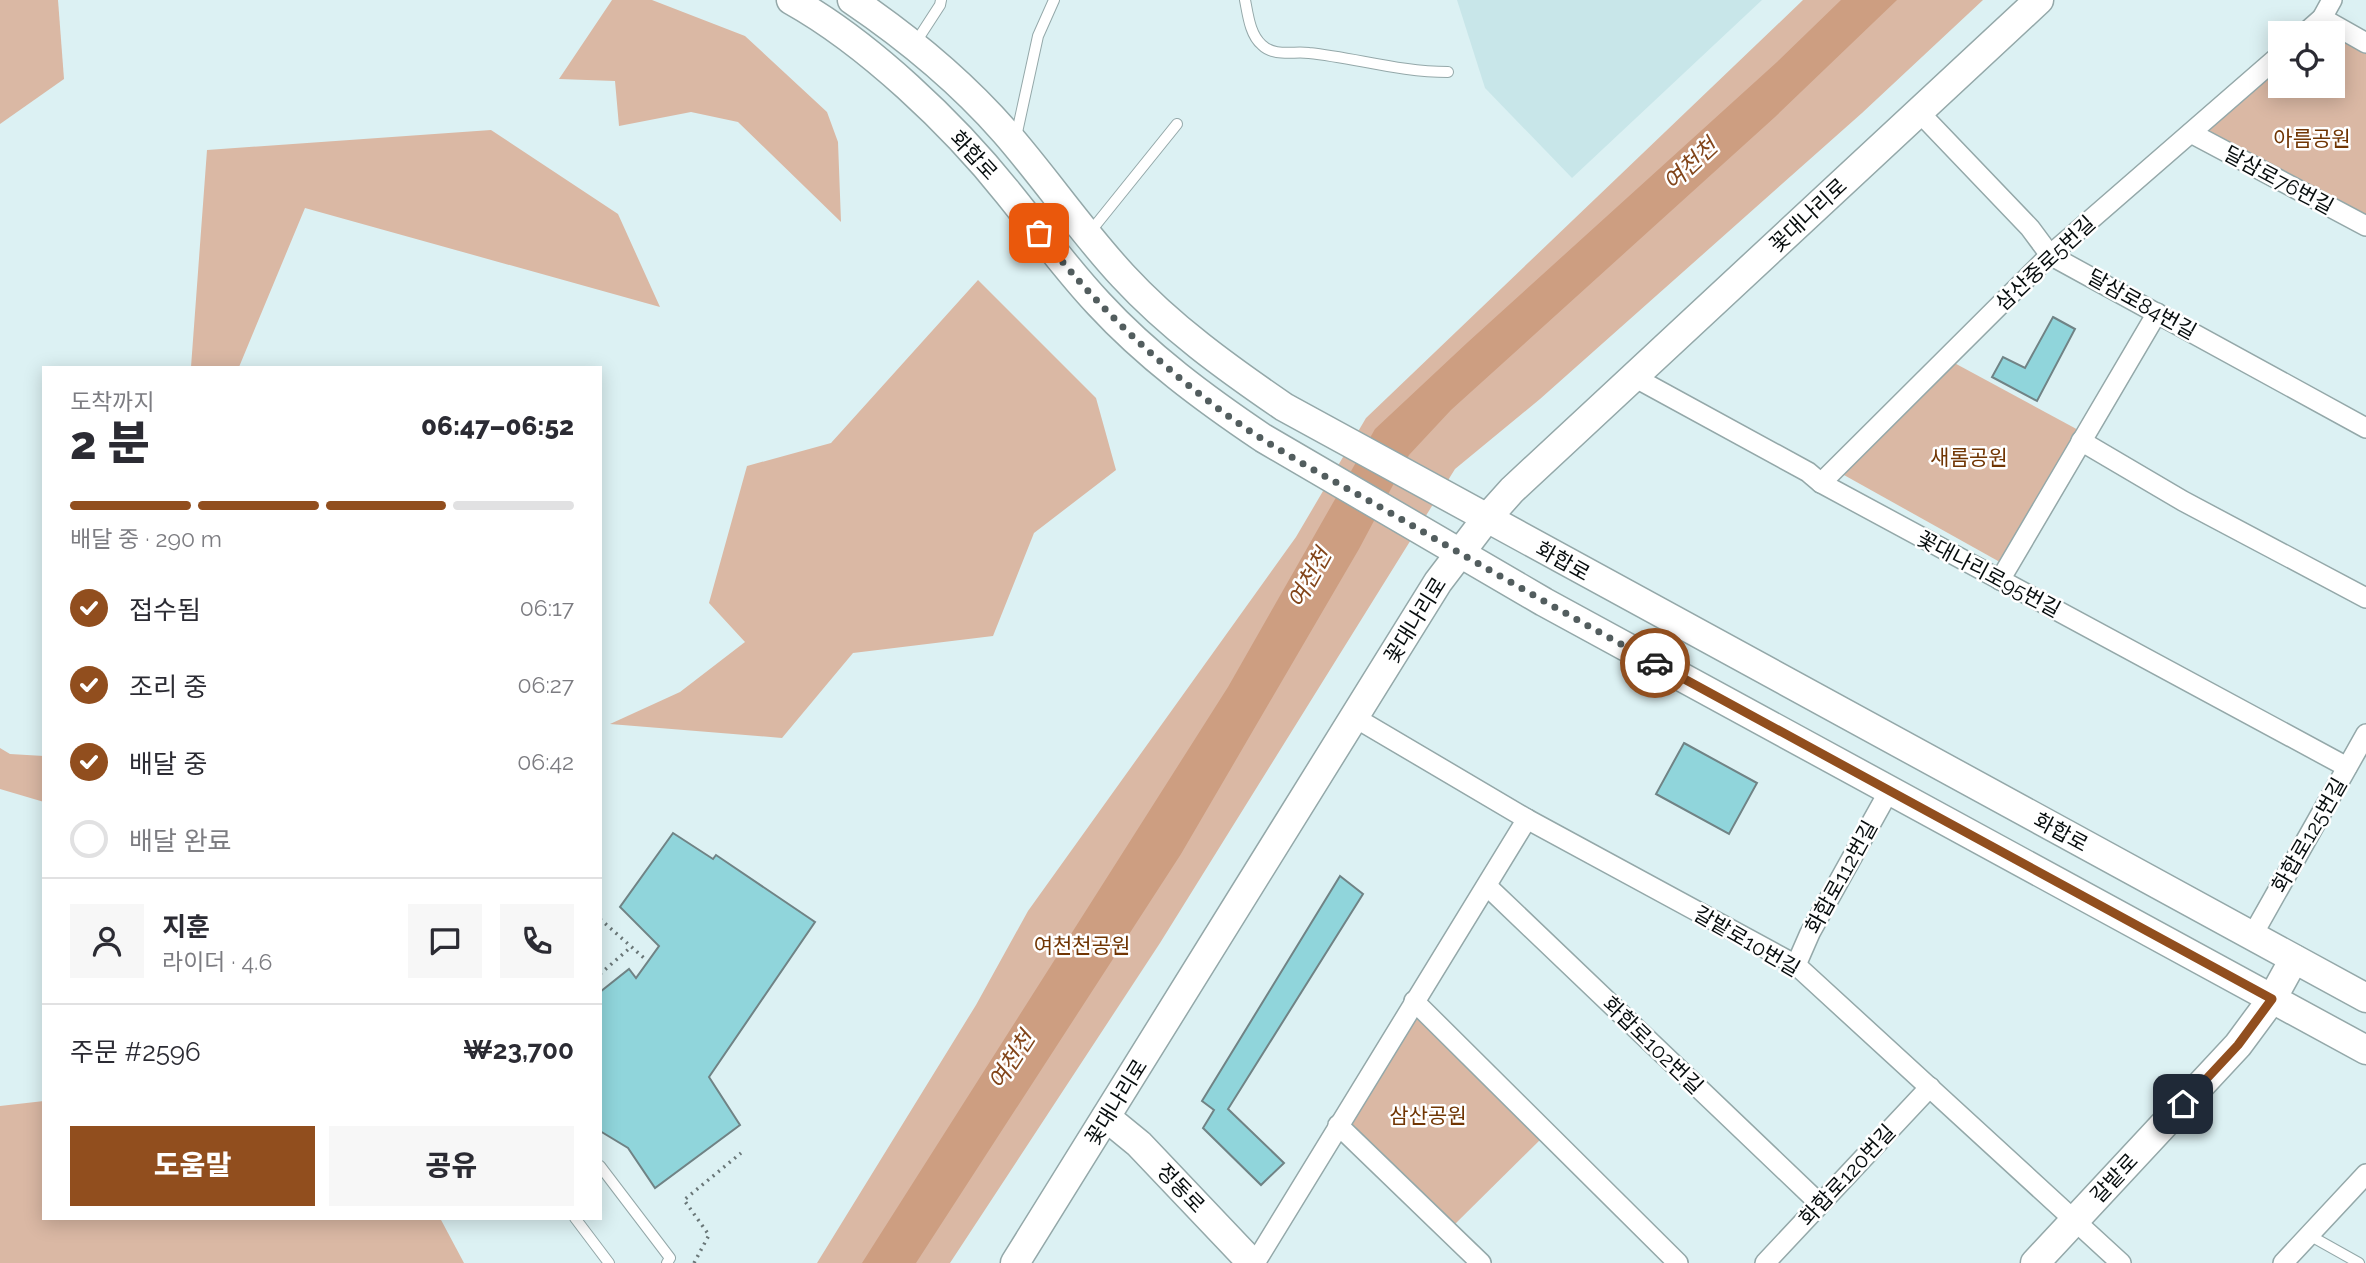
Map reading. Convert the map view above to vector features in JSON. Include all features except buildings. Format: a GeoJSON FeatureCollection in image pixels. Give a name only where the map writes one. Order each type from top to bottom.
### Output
{"type":"FeatureCollection","features":[{"type":"Feature","properties":{"kind":"main road","name":"화합로"},"geometry":{"type":"LineString","coordinates":[[791,0],[856,43],[939,118],[1000,183],[1071,274],[1137,341],[1222,411],[1308,465],[1556,609],[2366,1050]]}},
{"type":"Feature","properties":{"kind":"main road","name":"화합로"},"geometry":{"type":"LineString","coordinates":[[852,0],[914,46],[965,92],[1015,144],[1125,279],[1196,344],[1274,400],[1326,432],[2366,998]]}},
{"type":"Feature","properties":{"kind":"main road","name":"꽃대나리로"},"geometry":{"type":"LineString","coordinates":[[1015,1263],[1458,553],[1512,490],[2039,0]]}},
{"type":"Feature","properties":{"kind":"main road","name":"갈밭로"},"geometry":{"type":"LineString","coordinates":[[2035,1263],[2238,1045],[2272,999],[2294,959]]}},
{"type":"Feature","properties":{"kind":"main road","name":"정동로"},"geometry":{"type":"LineString","coordinates":[[1106,1117],[1139,1144],[1253,1263]]}},
{"type":"Feature","properties":{"kind":"street"},"geometry":{"type":"LineString","coordinates":[[2319,21],[2332,0]]}},
{"type":"Feature","properties":{"kind":"street"},"geometry":{"type":"LineString","coordinates":[[2322,18],[2366,43]]}},
{"type":"Feature","properties":{"kind":"street","name":"삼산중로5번길"},"geometry":{"type":"LineString","coordinates":[[1821,483],[2050,255],[2268,66]]}},
{"type":"Feature","properties":{"kind":"street","name":"달삼로84번길"},"geometry":{"type":"LineString","coordinates":[[1919,112],[2030,228],[2050,255],[2366,428]]}},
{"type":"Feature","properties":{"kind":"street","name":"달삼로76번길"},"geometry":{"type":"LineString","coordinates":[[2191,133],[2366,226]]}},
{"type":"Feature","properties":{"kind":"street"},"geometry":{"type":"LineString","coordinates":[[2000,580],[2157,313]]}},
{"type":"Feature","properties":{"kind":"street","name":"꽃대나리로95번길"},"geometry":{"type":"LineString","coordinates":[[1634,377],[1808,472],[1821,483],[2347,767]]}},
{"type":"Feature","properties":{"kind":"street"},"geometry":{"type":"LineString","coordinates":[[2081,441],[2183,501],[2366,598]]}},
{"type":"Feature","properties":{"kind":"street","name":"갈밭로10번길"},"geometry":{"type":"LineString","coordinates":[[1354,717],[1527,819],[1796,965],[2121,1263]]}},
{"type":"Feature","properties":{"kind":"street","name":"화합로125번길"},"geometry":{"type":"LineString","coordinates":[[2252,936],[2366,734]]}},
{"type":"Feature","properties":{"kind":"street","name":"화합로112번길"},"geometry":{"type":"LineString","coordinates":[[1796,965],[1810,933],[1889,791]]}},
{"type":"Feature","properties":{"kind":"street"},"geometry":{"type":"LineString","coordinates":[[1253,1263],[1527,819]]}},
{"type":"Feature","properties":{"kind":"street","name":"화합로102번길"},"geometry":{"type":"LineString","coordinates":[[1487,886],[1820,1204]]}},
{"type":"Feature","properties":{"kind":"street"},"geometry":{"type":"LineString","coordinates":[[1414,1001],[1678,1263]]}},
{"type":"Feature","properties":{"kind":"street","name":"화합로120번길"},"geometry":{"type":"LineString","coordinates":[[1765,1263],[1930,1087]]}},
{"type":"Feature","properties":{"kind":"street"},"geometry":{"type":"LineString","coordinates":[[1338,1125],[1481,1263]]}},
{"type":"Feature","properties":{"kind":"street"},"geometry":{"type":"LineString","coordinates":[[2283,1263],[2366,1174]]}},
{"type":"Feature","properties":{"kind":"lane"},"geometry":{"type":"LineString","coordinates":[[914,46],[941,0]]}},
{"type":"Feature","properties":{"kind":"lane"},"geometry":{"type":"LineString","coordinates":[[1015,144],[1038,36],[1054,0]]}},
{"type":"Feature","properties":{"kind":"lane"},"geometry":{"type":"LineString","coordinates":[[1245,0],[1256,38],[1262,46],[1271,51],[1325,55],[1422,72],[1448,72]]}},
{"type":"Feature","properties":{"kind":"lane"},"geometry":{"type":"LineString","coordinates":[[1087,235],[1177,124]]}},
{"type":"Feature","properties":{"kind":"lane"},"geometry":{"type":"LineString","coordinates":[[602,1169],[670,1258],[667,1263]]}},
{"type":"Feature","properties":{"kind":"lane"},"geometry":{"type":"LineString","coordinates":[[577,1220],[609,1263]]}},
{"type":"Feature","properties":{"kind":"lane"},"geometry":{"type":"LineString","coordinates":[[2309,1235],[2359,1263]]}},
{"type":"Feature","properties":{"kind":"path"},"geometry":{"type":"LineString","coordinates":[[602,921],[644,958]]}},
{"type":"Feature","properties":{"kind":"path"},"geometry":{"type":"LineString","coordinates":[[602,972],[631,947]]}},
{"type":"Feature","properties":{"kind":"path"},"geometry":{"type":"LineString","coordinates":[[694,1263],[709,1235],[684,1200],[741,1153]]}},
{"type":"Feature","properties":{"kind":"shaded area"},"geometry":{"type":"Polygon","coordinates":[[[1457,0],[1762,0],[1572,178],[1485,88],[1457,0]]]}},
{"type":"Feature","properties":{"kind":"green space"},"geometry":{"type":"Polygon","coordinates":[[[0,0],[58,0],[64,79],[0,124],[0,0]]]}},
{"type":"Feature","properties":{"kind":"green space"},"geometry":{"type":"Polygon","coordinates":[[[612,0],[652,0],[745,36],[827,112],[838,142],[841,222],[738,122],[691,112],[619,126],[615,81],[559,79],[612,0]]]}},
{"type":"Feature","properties":{"kind":"green space","name":"여천천공원"},"geometry":{"type":"Polygon","coordinates":[[[1803,0],[1983,0],[1862,113],[1540,399],[1455,469],[1160,943],[950,1263],[817,1263],[976,1005],[1028,911],[1296,537],[1366,418],[1803,0]]]}},
{"type":"Feature","properties":{"kind":"green space","name":"아름공원"},"geometry":{"type":"Polygon","coordinates":[[[2345,31],[2366,43],[2366,226],[2199,137],[2268,70],[2268,98],[2345,98],[2345,31]]]}},
{"type":"Feature","properties":{"kind":"green space"},"geometry":{"type":"Polygon","coordinates":[[[491,130],[618,214],[660,307],[305,208],[239,366],[191,366],[207,150],[491,130]]]}},
{"type":"Feature","properties":{"kind":"green space"},"geometry":{"type":"Polygon","coordinates":[[[978,280],[1096,398],[1116,470],[1034,533],[993,636],[853,653],[782,738],[610,724],[680,692],[745,642],[709,603],[747,466],[831,443],[978,280]]]}},
{"type":"Feature","properties":{"kind":"green space","name":"새롬공원"},"geometry":{"type":"Polygon","coordinates":[[[1947,359],[2082,432],[2007,566],[1835,470],[1947,359]]]}},
{"type":"Feature","properties":{"kind":"green space"},"geometry":{"type":"Polygon","coordinates":[[[0,748],[10,754],[42,756],[42,801],[0,789],[0,748]]]}},
{"type":"Feature","properties":{"kind":"green space","name":"삼산공원"},"geometry":{"type":"Polygon","coordinates":[[[1415,1012],[1542,1138],[1452,1227],[1346,1124],[1415,1012]]]}},
{"type":"Feature","properties":{"kind":"green space"},"geometry":{"type":"Polygon","coordinates":[[[42,1101],[42,1220],[441,1220],[464,1263],[0,1263],[0,1106],[42,1101]]]}},
{"type":"Feature","properties":{"kind":"water","name":"여천천"},"geometry":{"type":"Polygon","coordinates":[[[1841,0],[1897,0],[1775,117],[1451,410],[1409,455],[1359,549],[1181,854],[916,1263],[862,1263],[1228,687],[1375,429],[1777,62],[1841,0]]]}},
{"type":"Feature","properties":{"kind":"way so far"},"geometry":{"type":"LineString","coordinates":[[1039,233],[1071,274],[1137,341],[1222,411],[1441,543],[1655,663]]}},
{"type":"Feature","properties":{"kind":"route"},"geometry":{"type":"LineString","coordinates":[[1655,663],[2272,999],[2238,1045],[2183,1104]]}}]}
